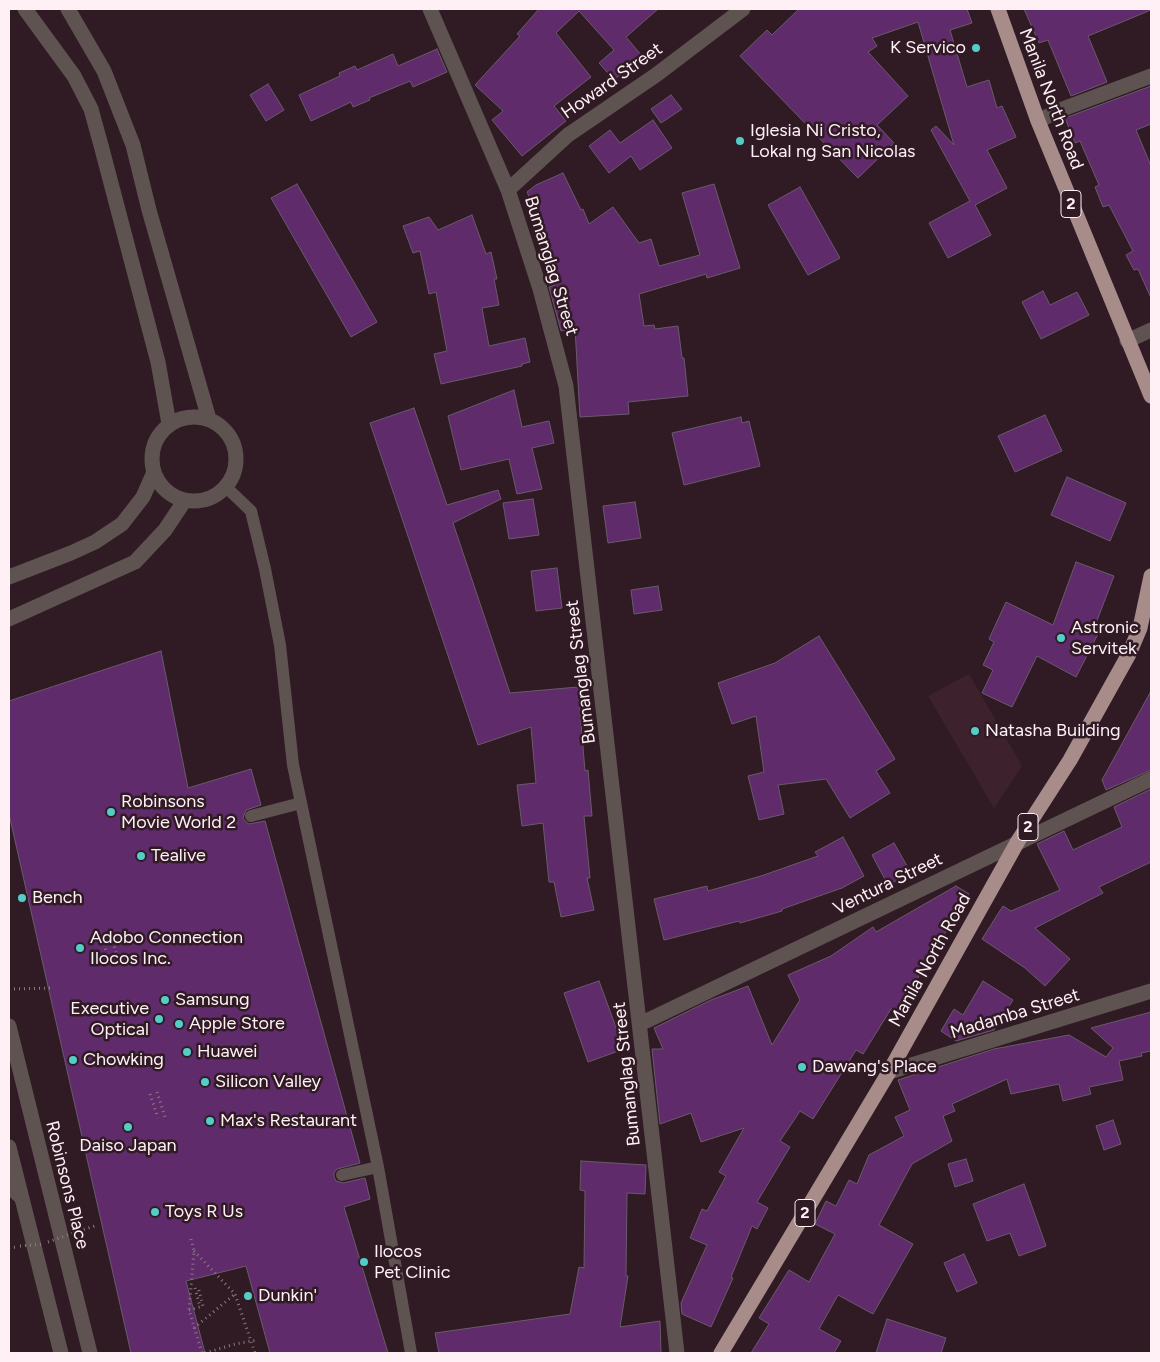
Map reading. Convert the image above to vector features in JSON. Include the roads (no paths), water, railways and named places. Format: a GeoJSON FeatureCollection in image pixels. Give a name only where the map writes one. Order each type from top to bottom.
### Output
{"type":"FeatureCollection","features":[{"type":"Feature","properties":{"kind":"highway","name":"Manila North Road"},"geometry":{"type":"LineString","coordinates":[[998,9],[1038,121],[1151,396]]}},
{"type":"Feature","properties":{"kind":"highway","name":"Manila North Road"},"geometry":{"type":"LineString","coordinates":[[722,1353],[889,1072],[1018,841],[1070,760],[1129,654],[1140,628],[1151,576]]}},
{"type":"Feature","properties":{"kind":"street"},"geometry":{"type":"LineString","coordinates":[[25,9],[74,76],[91,109],[158,362],[169,424]]}},
{"type":"Feature","properties":{"kind":"street"},"geometry":{"type":"LineString","coordinates":[[68,9],[104,71],[133,145],[149,210],[209,420]]}},
{"type":"Feature","properties":{"kind":"street","name":"Bumanglag Street"},"geometry":{"type":"LineString","coordinates":[[430,9],[508,190],[540,288],[566,386],[677,1353]]}},
{"type":"Feature","properties":{"kind":"street","name":"Howard Street"},"geometry":{"type":"LineString","coordinates":[[508,190],[568,135],[656,75],[743,9]]}},
{"type":"Feature","properties":{"kind":"street"},"geometry":{"type":"LineString","coordinates":[[1038,121],[1060,110],[1151,76]]}},
{"type":"Feature","properties":{"kind":"street"},"geometry":{"type":"LineString","coordinates":[[1127,341],[1151,330]]}},
{"type":"Feature","properties":{"kind":"street"},"geometry":{"type":"LineString","coordinates":[[189,417],[209,420],[226,431],[235,449],[235,469],[226,487],[214,496],[200,501],[185,500],[172,495],[160,485],[154,472],[151,454],[157,437],[169,424],[189,417]]}},
{"type":"Feature","properties":{"kind":"street"},"geometry":{"type":"LineString","coordinates":[[9,577],[95,542],[122,524],[143,497],[154,472]]}},
{"type":"Feature","properties":{"kind":"street"},"geometry":{"type":"LineString","coordinates":[[9,619],[134,562],[165,530],[185,500]]}},
{"type":"Feature","properties":{"kind":"street","name":"Ventura Street"},"geometry":{"type":"LineString","coordinates":[[640,1024],[1018,841],[1151,779]]}},
{"type":"Feature","properties":{"kind":"street","name":"Madamba Street"},"geometry":{"type":"LineString","coordinates":[[889,1072],[1151,991]]}},
{"type":"Feature","properties":{"kind":"street","name":"Robinsons Place"},"geometry":{"type":"LineString","coordinates":[[9,1026],[90,1353]]}},
{"type":"Feature","properties":{"kind":"street"},"geometry":{"type":"LineString","coordinates":[[9,1147],[61,1353]]}},
{"type":"Feature","properties":{"kind":"lane"},"geometry":{"type":"LineString","coordinates":[[226,487],[251,511],[265,569],[280,645],[293,765],[300,803],[378,1167],[411,1353]]}},
{"type":"Feature","properties":{"kind":"lane"},"geometry":{"type":"LineString","coordinates":[[251,816],[300,803]]}},
{"type":"Feature","properties":{"kind":"lane"},"geometry":{"type":"LineString","coordinates":[[342,1174],[378,1167]]}},
{"type":"Feature","properties":{"kind":"lane"},"geometry":{"type":"LineString","coordinates":[[9,1182],[10,1189],[22,1200]]}},
{"type":"Feature","properties":{"kind":"place","name":"K Servico"},"geometry":{"type":"Point","coordinates":[976,48]}},
{"type":"Feature","properties":{"kind":"place","name":"Iglesia Ni Cristo, Lokal ng San Nicolas"},"geometry":{"type":"Point","coordinates":[740,141]}},
{"type":"Feature","properties":{"kind":"place","name":"Astronic Servitek"},"geometry":{"type":"Point","coordinates":[1061,638]}},
{"type":"Feature","properties":{"kind":"place","name":"Natasha Building"},"geometry":{"type":"Point","coordinates":[975,731]}},
{"type":"Feature","properties":{"kind":"place","name":"Robinsons Movie World 2"},"geometry":{"type":"Point","coordinates":[111,812]}},
{"type":"Feature","properties":{"kind":"place","name":"Tealive"},"geometry":{"type":"Point","coordinates":[141,856]}},
{"type":"Feature","properties":{"kind":"place","name":"Bench"},"geometry":{"type":"Point","coordinates":[22,898]}},
{"type":"Feature","properties":{"kind":"place","name":"Adobo Connection Ilocos Inc."},"geometry":{"type":"Point","coordinates":[80,948]}},
{"type":"Feature","properties":{"kind":"place","name":"Samsung"},"geometry":{"type":"Point","coordinates":[165,1000]}},
{"type":"Feature","properties":{"kind":"place","name":"Executive Optical"},"geometry":{"type":"Point","coordinates":[159,1019]}},
{"type":"Feature","properties":{"kind":"place","name":"Apple Store"},"geometry":{"type":"Point","coordinates":[179,1024]}},
{"type":"Feature","properties":{"kind":"place","name":"Huawei"},"geometry":{"type":"Point","coordinates":[187,1052]}},
{"type":"Feature","properties":{"kind":"place","name":"Chowking"},"geometry":{"type":"Point","coordinates":[73,1060]}},
{"type":"Feature","properties":{"kind":"place","name":"Dawang's Place"},"geometry":{"type":"Point","coordinates":[802,1067]}},
{"type":"Feature","properties":{"kind":"place","name":"Silicon Valley"},"geometry":{"type":"Point","coordinates":[205,1082]}},
{"type":"Feature","properties":{"kind":"place","name":"Max's Restaurant"},"geometry":{"type":"Point","coordinates":[210,1121]}},
{"type":"Feature","properties":{"kind":"place","name":"Daiso Japan"},"geometry":{"type":"Point","coordinates":[128,1127]}},
{"type":"Feature","properties":{"kind":"place","name":"Toys R Us"},"geometry":{"type":"Point","coordinates":[155,1212]}},
{"type":"Feature","properties":{"kind":"place","name":"Ilocos Pet Clinic"},"geometry":{"type":"Point","coordinates":[364,1262]}},
{"type":"Feature","properties":{"kind":"place","name":"Dunkin'"},"geometry":{"type":"Point","coordinates":[248,1296]}}]}
